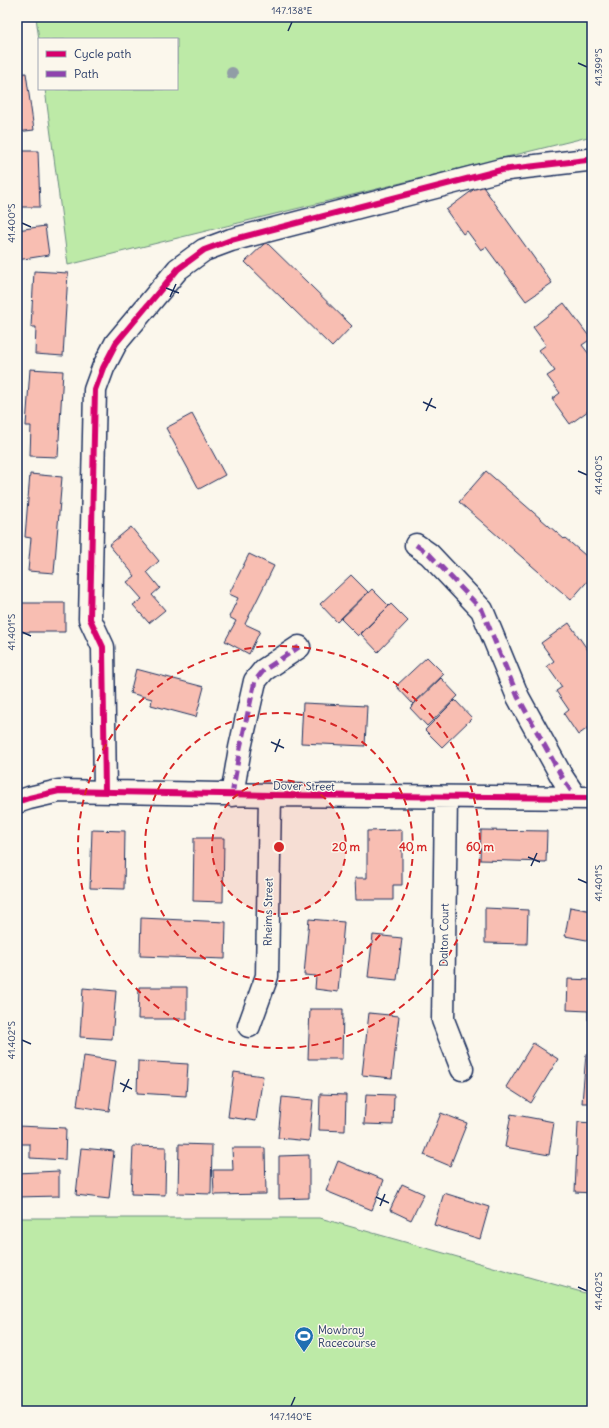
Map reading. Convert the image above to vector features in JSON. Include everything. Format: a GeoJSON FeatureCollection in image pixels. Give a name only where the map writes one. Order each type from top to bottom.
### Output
{"type":"FeatureCollection","features":[{"type":"Feature","properties":{"kind":"street"},"geometry":{"type":"LineString","coordinates":[[105,792],[103,647],[90,618],[95,390],[103,368],[116,343],[178,269],[204,250],[231,240],[501,170],[587,160],[592,161]]}},
{"type":"Feature","properties":{"kind":"street"},"geometry":{"type":"LineString","coordinates":[[416,546],[429,554],[482,610],[518,697],[562,777],[584,798]]}},
{"type":"Feature","properties":{"kind":"street"},"geometry":{"type":"LineString","coordinates":[[232,794],[240,748],[255,681],[264,670],[299,647]]}},
{"type":"Feature","properties":{"kind":"street","name":"Dover Street"},"geometry":{"type":"LineString","coordinates":[[17,802],[59,791],[584,798]]}},
{"type":"Feature","properties":{"kind":"street","name":"Rheims Street"},"geometry":{"type":"LineString","coordinates":[[250,1026],[267,976],[270,795]]}},
{"type":"Feature","properties":{"kind":"street","name":"Dalton Court"},"geometry":{"type":"LineString","coordinates":[[446,797],[443,1020],[462,1069]]}},
{"type":"Feature","properties":{"kind":"green space"},"geometry":{"type":"Polygon","coordinates":[[[36,17],[592,17],[592,136],[68,265],[45,90],[178,90],[178,38],[39,38],[36,17]]]}},
{"type":"Feature","properties":{"kind":"green space","name":"Mowbray Racecourse"},"geometry":{"type":"Polygon","coordinates":[[[17,1218],[320,1218],[592,1295],[592,1411],[17,1411],[17,1218]]]}},
{"type":"Feature","properties":{"kind":"building"},"geometry":{"type":"Polygon","coordinates":[[[26,73],[34,130],[17,132],[17,74],[26,73]]]}},
{"type":"Feature","properties":{"kind":"building"},"geometry":{"type":"Polygon","coordinates":[[[17,151],[38,151],[40,207],[21,207],[21,218],[17,218],[17,151]]]}},
{"type":"Feature","properties":{"kind":"building"},"geometry":{"type":"Polygon","coordinates":[[[481,184],[552,283],[526,301],[486,247],[481,250],[467,231],[463,234],[446,210],[481,184]]]}},
{"type":"Feature","properties":{"kind":"building"},"geometry":{"type":"Polygon","coordinates":[[[45,226],[49,255],[17,260],[17,230],[45,226]]]}},
{"type":"Feature","properties":{"kind":"building"},"geometry":{"type":"Polygon","coordinates":[[[266,242],[352,326],[332,347],[245,262],[266,242]]]}},
{"type":"Feature","properties":{"kind":"building"},"geometry":{"type":"Polygon","coordinates":[[[34,271],[68,273],[63,356],[35,354],[36,327],[31,327],[34,271]]]}},
{"type":"Feature","properties":{"kind":"building"},"geometry":{"type":"Polygon","coordinates":[[[564,303],[591,339],[582,345],[592,358],[592,408],[570,424],[552,399],[560,393],[547,376],[555,371],[539,350],[546,345],[533,327],[564,303]]]}},
{"type":"Feature","properties":{"kind":"building"},"geometry":{"type":"Polygon","coordinates":[[[30,369],[63,371],[58,457],[30,456],[31,426],[26,426],[30,369]]]}},
{"type":"Feature","properties":{"kind":"building"},"geometry":{"type":"Polygon","coordinates":[[[192,414],[225,475],[199,489],[166,428],[192,414]]]}},
{"type":"Feature","properties":{"kind":"building"},"geometry":{"type":"Polygon","coordinates":[[[486,471],[564,539],[565,538],[592,561],[592,576],[571,600],[459,502],[486,471]]]}},
{"type":"Feature","properties":{"kind":"building"},"geometry":{"type":"Polygon","coordinates":[[[30,474],[62,477],[54,573],[28,571],[31,538],[25,537],[30,474]]]}},
{"type":"Feature","properties":{"kind":"building"},"geometry":{"type":"Polygon","coordinates":[[[131,527],[159,561],[147,572],[160,588],[152,595],[165,610],[149,623],[133,605],[142,599],[127,582],[135,576],[109,545],[131,527]]]}},
{"type":"Feature","properties":{"kind":"building"},"geometry":{"type":"Polygon","coordinates":[[[249,554],[274,566],[245,624],[260,631],[249,654],[225,641],[236,621],[229,617],[238,598],[229,594],[249,554]]]}},
{"type":"Feature","properties":{"kind":"building"},"geometry":{"type":"Polygon","coordinates":[[[351,575],[368,592],[337,622],[320,604],[351,575]]]}},
{"type":"Feature","properties":{"kind":"building"},"geometry":{"type":"Polygon","coordinates":[[[372,589],[389,606],[358,636],[341,619],[372,589]]]}},
{"type":"Feature","properties":{"kind":"building"},"geometry":{"type":"Polygon","coordinates":[[[17,603],[65,603],[65,632],[17,632],[17,603]]]}},
{"type":"Feature","properties":{"kind":"building"},"geometry":{"type":"Polygon","coordinates":[[[391,604],[408,621],[378,652],[361,634],[391,604]]]}},
{"type":"Feature","properties":{"kind":"building"},"geometry":{"type":"Polygon","coordinates":[[[569,623],[592,656],[592,725],[578,735],[564,714],[569,710],[556,691],[562,687],[547,666],[554,661],[541,643],[569,623]]]}},
{"type":"Feature","properties":{"kind":"building"},"geometry":{"type":"Polygon","coordinates":[[[427,657],[444,674],[413,704],[396,686],[427,657]]]}},
{"type":"Feature","properties":{"kind":"building"},"geometry":{"type":"Polygon","coordinates":[[[136,669],[204,687],[196,717],[151,705],[152,699],[130,693],[136,669]]]}},
{"type":"Feature","properties":{"kind":"building"},"geometry":{"type":"Polygon","coordinates":[[[441,678],[458,696],[427,726],[410,708],[441,678]]]}},
{"type":"Feature","properties":{"kind":"building"},"geometry":{"type":"Polygon","coordinates":[[[455,700],[472,718],[442,747],[425,730],[455,700]]]}},
{"type":"Feature","properties":{"kind":"building"},"geometry":{"type":"Polygon","coordinates":[[[303,703],[367,706],[365,746],[301,743],[303,703]]]}},
{"type":"Feature","properties":{"kind":"building"},"geometry":{"type":"Polygon","coordinates":[[[92,830],[125,831],[124,889],[90,888],[92,830]]]}},
{"type":"Feature","properties":{"kind":"building"},"geometry":{"type":"Polygon","coordinates":[[[402,830],[402,885],[393,885],[393,900],[356,900],[355,878],[367,878],[367,831],[402,830]]]}},
{"type":"Feature","properties":{"kind":"building"},"geometry":{"type":"Polygon","coordinates":[[[481,830],[547,831],[546,862],[480,860],[481,830]]]}},
{"type":"Feature","properties":{"kind":"building"},"geometry":{"type":"Polygon","coordinates":[[[194,838],[224,838],[223,902],[193,901],[194,838]]]}},
{"type":"Feature","properties":{"kind":"building"},"geometry":{"type":"Polygon","coordinates":[[[570,907],[592,911],[592,941],[565,936],[570,907]]]}},
{"type":"Feature","properties":{"kind":"building"},"geometry":{"type":"Polygon","coordinates":[[[485,908],[528,910],[527,944],[485,943],[485,908]]]}},
{"type":"Feature","properties":{"kind":"building"},"geometry":{"type":"Polygon","coordinates":[[[141,918],[226,922],[225,959],[140,956],[141,918]]]}},
{"type":"Feature","properties":{"kind":"building"},"geometry":{"type":"Polygon","coordinates":[[[309,919],[344,922],[338,992],[315,989],[316,976],[304,975],[309,919]]]}},
{"type":"Feature","properties":{"kind":"building"},"geometry":{"type":"Polygon","coordinates":[[[373,935],[402,938],[397,980],[368,977],[373,935]]]}},
{"type":"Feature","properties":{"kind":"building"},"geometry":{"type":"Polygon","coordinates":[[[568,979],[592,980],[592,1020],[588,1020],[588,1011],[567,1010],[568,979]]]}},
{"type":"Feature","properties":{"kind":"building"},"geometry":{"type":"Polygon","coordinates":[[[139,987],[187,987],[187,1019],[138,1019],[139,987]]]}},
{"type":"Feature","properties":{"kind":"building"},"geometry":{"type":"Polygon","coordinates":[[[83,988],[116,991],[112,1039],[80,1037],[83,988]]]}},
{"type":"Feature","properties":{"kind":"building"},"geometry":{"type":"Polygon","coordinates":[[[310,1009],[343,1009],[342,1059],[308,1059],[310,1009]]]}},
{"type":"Feature","properties":{"kind":"building"},"geometry":{"type":"Polygon","coordinates":[[[369,1013],[399,1016],[392,1078],[362,1075],[369,1013]]]}},
{"type":"Feature","properties":{"kind":"building"},"geometry":{"type":"Polygon","coordinates":[[[533,1043],[558,1059],[531,1103],[506,1087],[533,1043]]]}},
{"type":"Feature","properties":{"kind":"building"},"geometry":{"type":"Polygon","coordinates":[[[586,1054],[592,1055],[592,1103],[582,1103],[586,1054]]]}},
{"type":"Feature","properties":{"kind":"building"},"geometry":{"type":"Polygon","coordinates":[[[84,1056],[116,1061],[109,1111],[77,1106],[84,1056]]]}},
{"type":"Feature","properties":{"kind":"building"},"geometry":{"type":"Polygon","coordinates":[[[138,1061],[188,1064],[186,1096],[137,1093],[138,1061]]]}},
{"type":"Feature","properties":{"kind":"building"},"geometry":{"type":"Polygon","coordinates":[[[234,1072],[263,1076],[256,1121],[228,1117],[234,1072]]]}},
{"type":"Feature","properties":{"kind":"building"},"geometry":{"type":"Polygon","coordinates":[[[320,1094],[346,1095],[345,1131],[319,1130],[320,1094]]]}},
{"type":"Feature","properties":{"kind":"building"},"geometry":{"type":"Polygon","coordinates":[[[366,1094],[394,1095],[393,1125],[364,1124],[366,1094]]]}},
{"type":"Feature","properties":{"kind":"building"},"geometry":{"type":"Polygon","coordinates":[[[282,1097],[313,1100],[309,1141],[278,1138],[282,1097]]]}},
{"type":"Feature","properties":{"kind":"building"},"geometry":{"type":"Polygon","coordinates":[[[441,1113],[467,1123],[450,1166],[424,1155],[441,1113]]]}},
{"type":"Feature","properties":{"kind":"building"},"geometry":{"type":"Polygon","coordinates":[[[511,1114],[554,1122],[549,1155],[505,1147],[511,1114]]]}},
{"type":"Feature","properties":{"kind":"building"},"geometry":{"type":"Polygon","coordinates":[[[578,1122],[592,1123],[592,1193],[575,1192],[578,1122]]]}},
{"type":"Feature","properties":{"kind":"building"},"geometry":{"type":"Polygon","coordinates":[[[17,1126],[66,1128],[65,1160],[30,1158],[30,1144],[17,1144],[17,1126]]]}},
{"type":"Feature","properties":{"kind":"building"},"geometry":{"type":"Polygon","coordinates":[[[179,1144],[212,1145],[211,1194],[178,1193],[179,1144]]]}},
{"type":"Feature","properties":{"kind":"building"},"geometry":{"type":"Polygon","coordinates":[[[133,1146],[166,1147],[165,1195],[131,1194],[133,1146]]]}},
{"type":"Feature","properties":{"kind":"building"},"geometry":{"type":"Polygon","coordinates":[[[81,1148],[114,1151],[109,1199],[76,1195],[81,1148]]]}},
{"type":"Feature","properties":{"kind":"building"},"geometry":{"type":"Polygon","coordinates":[[[232,1148],[265,1148],[266,1194],[214,1195],[213,1170],[233,1170],[232,1148]]]}},
{"type":"Feature","properties":{"kind":"building"},"geometry":{"type":"Polygon","coordinates":[[[309,1155],[309,1198],[279,1199],[279,1156],[309,1155]]]}},
{"type":"Feature","properties":{"kind":"building"},"geometry":{"type":"Polygon","coordinates":[[[338,1161],[384,1180],[372,1210],[326,1191],[338,1161]]]}},
{"type":"Feature","properties":{"kind":"building"},"geometry":{"type":"Polygon","coordinates":[[[59,1171],[59,1196],[17,1197],[17,1173],[59,1171]]]}},
{"type":"Feature","properties":{"kind":"building"},"geometry":{"type":"Polygon","coordinates":[[[402,1184],[424,1194],[411,1220],[390,1210],[402,1184]]]}},
{"type":"Feature","properties":{"kind":"building"},"geometry":{"type":"Polygon","coordinates":[[[444,1193],[489,1207],[480,1239],[434,1225],[444,1193]]]}},
{"type":"Feature","properties":{"kind":"marked path"},"geometry":{"type":"LineString","coordinates":[[416,545],[429,554],[482,610],[518,697],[562,777],[576,798]]}},
{"type":"Feature","properties":{"kind":"marked path"},"geometry":{"type":"LineString","coordinates":[[232,795],[240,748],[255,681],[264,670],[299,647]]}},
{"type":"Feature","properties":{"kind":"cycle path"},"geometry":{"type":"LineString","coordinates":[[105,792],[103,647],[90,619],[95,390],[103,368],[116,343],[178,269],[204,250],[231,240],[501,170],[587,160],[592,161]]}},
{"type":"Feature","properties":{"kind":"cycle path"},"geometry":{"type":"LineString","coordinates":[[17,802],[59,791],[270,795],[592,798]]}},
{"type":"Feature","properties":{"kind":"place","name":"Mowbray Racecourse"},"geometry":{"type":"Point","coordinates":[304,1353]}}]}
